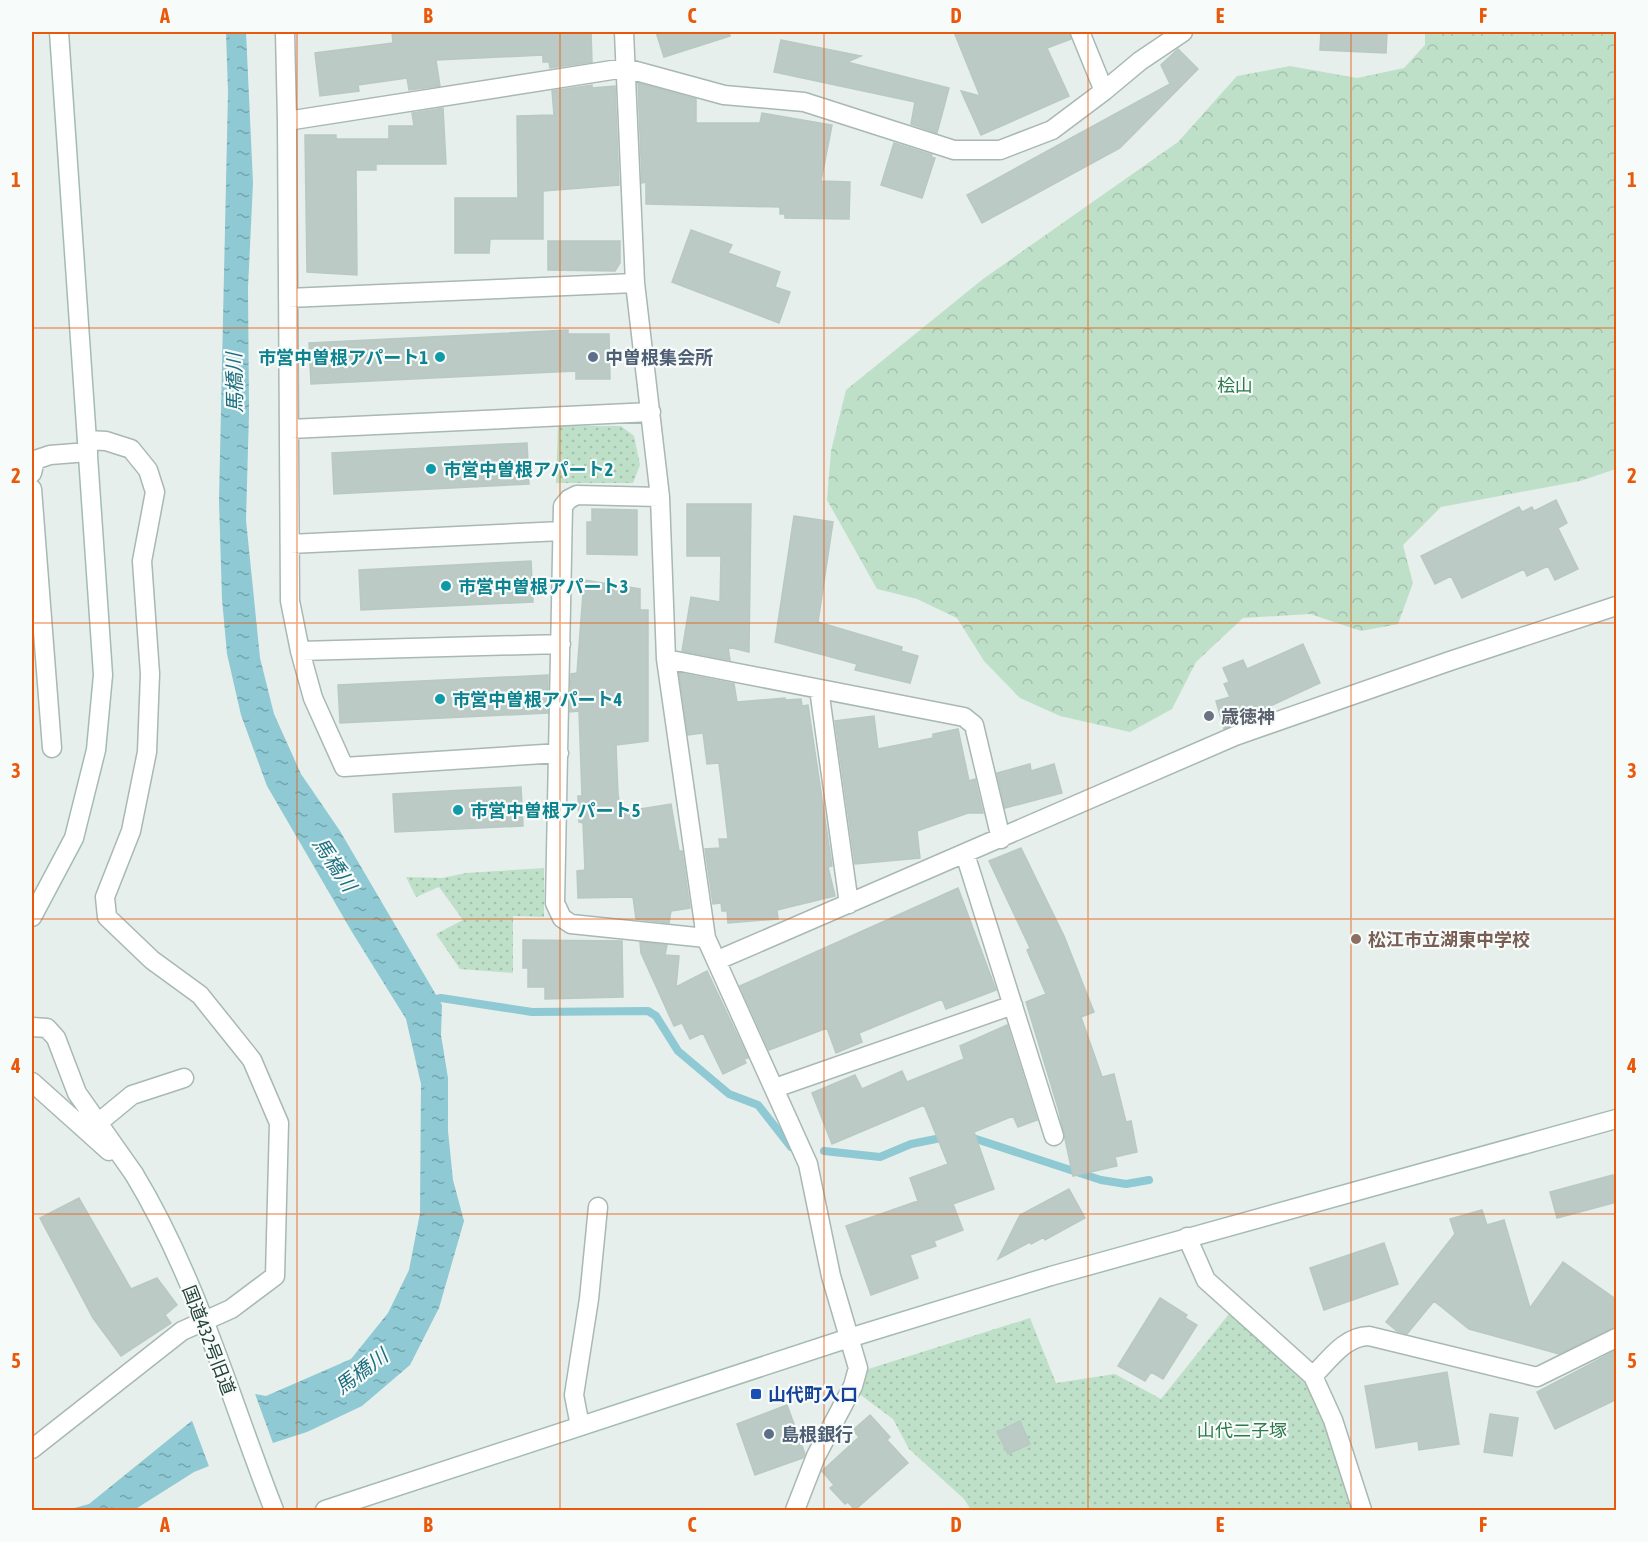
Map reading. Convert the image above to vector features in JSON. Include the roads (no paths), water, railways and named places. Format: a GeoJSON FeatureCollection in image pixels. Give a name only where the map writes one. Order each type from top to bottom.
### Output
{"type":"FeatureCollection","features":[{"type":"Feature","properties":{"kind":"street"},"geometry":{"type":"LineString","coordinates":[[32,917],[74,838],[96,750],[103,675],[59,32]]}},
{"type":"Feature","properties":{"kind":"street"},"geometry":{"type":"LineString","coordinates":[[285,32],[290,601],[300,651],[313,698],[344,766],[559,753]]}},
{"type":"Feature","properties":{"kind":"street"},"geometry":{"type":"LineString","coordinates":[[624,32],[635,283],[660,497],[666,659],[706,938],[776,1088],[808,1164],[831,1276],[858,1368],[853,1386],[816,1456],[795,1510]]}},
{"type":"Feature","properties":{"kind":"street"},"geometry":{"type":"LineString","coordinates":[[1080,32],[1104,91]]}},
{"type":"Feature","properties":{"kind":"street"},"geometry":{"type":"LineString","coordinates":[[287,121],[626,68],[724,95],[804,102],[954,150],[1000,150],[1052,130],[1140,61],[1182,32]]}},
{"type":"Feature","properties":{"kind":"street"},"geometry":{"type":"LineString","coordinates":[[288,298],[635,283]]}},
{"type":"Feature","properties":{"kind":"street"},"geometry":{"type":"LineString","coordinates":[[290,429],[651,412]]}},
{"type":"Feature","properties":{"kind":"street"},"geometry":{"type":"LineString","coordinates":[[32,473],[35,460],[106,441],[131,449],[148,470],[155,492],[142,561],[150,674],[147,752],[131,831],[105,897],[107,916],[152,960],[200,995],[252,1060],[279,1123],[275,1276],[231,1309],[182,1331],[32,1449]]}},
{"type":"Feature","properties":{"kind":"street"},"geometry":{"type":"LineString","coordinates":[[32,489],[52,748]]}},
{"type":"Feature","properties":{"kind":"street"},"geometry":{"type":"LineString","coordinates":[[660,497],[577,495],[563,506],[555,903],[562,918],[571,924],[706,938]]}},
{"type":"Feature","properties":{"kind":"street"},"geometry":{"type":"LineString","coordinates":[[290,544],[562,531]]}},
{"type":"Feature","properties":{"kind":"street"},"geometry":{"type":"LineString","coordinates":[[718,960],[1234,736],[1617,606]]}},
{"type":"Feature","properties":{"kind":"street"},"geometry":{"type":"LineString","coordinates":[[300,651],[561,644]]}},
{"type":"Feature","properties":{"kind":"street"},"geometry":{"type":"LineString","coordinates":[[666,659],[964,717],[974,725],[1001,839]]}},
{"type":"Feature","properties":{"kind":"street"},"geometry":{"type":"LineString","coordinates":[[819,689],[849,904]]}},
{"type":"Feature","properties":{"kind":"street"},"geometry":{"type":"LineString","coordinates":[[965,854],[1054,1136]]}},
{"type":"Feature","properties":{"kind":"street"},"geometry":{"type":"LineString","coordinates":[[776,1088],[1013,1005]]}},
{"type":"Feature","properties":{"kind":"street","name":"国道432号旧道"},"geometry":{"type":"LineString","coordinates":[[32,1027],[47,1029],[56,1038],[77,1093],[150,1200],[205,1322],[274,1510]]}},
{"type":"Feature","properties":{"kind":"street"},"geometry":{"type":"LineString","coordinates":[[98,1123],[132,1095],[184,1078]]}},
{"type":"Feature","properties":{"kind":"street","name":"国道432号旧道"},"geometry":{"type":"LineString","coordinates":[[32,1082],[134,1174]]}},
{"type":"Feature","properties":{"kind":"street"},"geometry":{"type":"LineString","coordinates":[[325,1510],[849,1338],[1187,1237],[1616,1121]]}},
{"type":"Feature","properties":{"kind":"street"},"geometry":{"type":"LineString","coordinates":[[580,1426],[574,1395],[589,1299],[598,1207]]}},
{"type":"Feature","properties":{"kind":"street"},"geometry":{"type":"LineString","coordinates":[[1187,1237],[1206,1280],[1313,1376],[1334,1420],[1362,1510]]}},
{"type":"Feature","properties":{"kind":"street"},"geometry":{"type":"LineString","coordinates":[[1313,1376],[1350,1340],[1358,1336],[1369,1336],[1537,1377],[1617,1338]]}},
{"type":"Feature","properties":{"kind":"water","name":"馬橋川"},"geometry":{"type":"Polygon","coordinates":[[[226,32],[246,32],[253,183],[248,288],[249,413],[246,520],[260,658],[274,714],[301,774],[340,831],[442,1005],[441,1035],[448,1078],[448,1131],[453,1180],[464,1221],[439,1308],[410,1365],[362,1406],[307,1432],[235,1455],[255,1394],[266,1396],[351,1359],[388,1313],[409,1270],[420,1213],[421,1084],[406,1019],[352,932],[267,786],[241,715],[227,654],[222,599],[219,501],[228,92],[226,32]]]}},
{"type":"Feature","properties":{"kind":"water"},"geometry":{"type":"Polygon","coordinates":[[[194,1419],[232,1457],[194,1472],[134,1510],[67,1510],[89,1504],[194,1419]]]}},
{"type":"Feature","properties":{"kind":"waterway"},"geometry":{"type":"LineString","coordinates":[[428,1001],[441,998],[532,1012],[648,1011],[656,1016],[678,1051],[729,1094],[758,1105],[791,1147]]}},
{"type":"Feature","properties":{"kind":"waterway"},"geometry":{"type":"LineString","coordinates":[[824,1151],[880,1157],[911,1144],[946,1137]]}},
{"type":"Feature","properties":{"kind":"waterway"},"geometry":{"type":"LineString","coordinates":[[965,1137],[1101,1180],[1126,1184],[1149,1180]]}},
{"type":"Feature","properties":{"kind":"place","name":"市営中曽根アパート1"},"geometry":{"type":"Point","coordinates":[440,357]}},
{"type":"Feature","properties":{"kind":"place","name":"中曽根集会所"},"geometry":{"type":"Point","coordinates":[593,357]}},
{"type":"Feature","properties":{"kind":"place","name":"市営中曽根アパート2"},"geometry":{"type":"Point","coordinates":[431,469]}},
{"type":"Feature","properties":{"kind":"place","name":"市営中曽根アパート3"},"geometry":{"type":"Point","coordinates":[446,586]}},
{"type":"Feature","properties":{"kind":"place","name":"市営中曽根アパート4"},"geometry":{"type":"Point","coordinates":[440,699]}},
{"type":"Feature","properties":{"kind":"place","name":"歳徳神"},"geometry":{"type":"Point","coordinates":[1209,716]}},
{"type":"Feature","properties":{"kind":"place","name":"市営中曽根アパート5"},"geometry":{"type":"Point","coordinates":[458,810]}},
{"type":"Feature","properties":{"kind":"place","name":"松江市立湖東中学校"},"geometry":{"type":"Point","coordinates":[1356,939]}},
{"type":"Feature","properties":{"kind":"place","name":"山代町入口"},"geometry":{"type":"Point","coordinates":[756,1394]}},
{"type":"Feature","properties":{"kind":"place","name":"島根銀行"},"geometry":{"type":"Point","coordinates":[769,1434]}},
{"type":"Feature","properties":{"kind":"park label","name":"桧山"},"geometry":{"type":"Point","coordinates":[1235,385]}},
{"type":"Feature","properties":{"kind":"park label","name":"山代二子塚"},"geometry":{"type":"Point","coordinates":[1242,1430]}}]}
